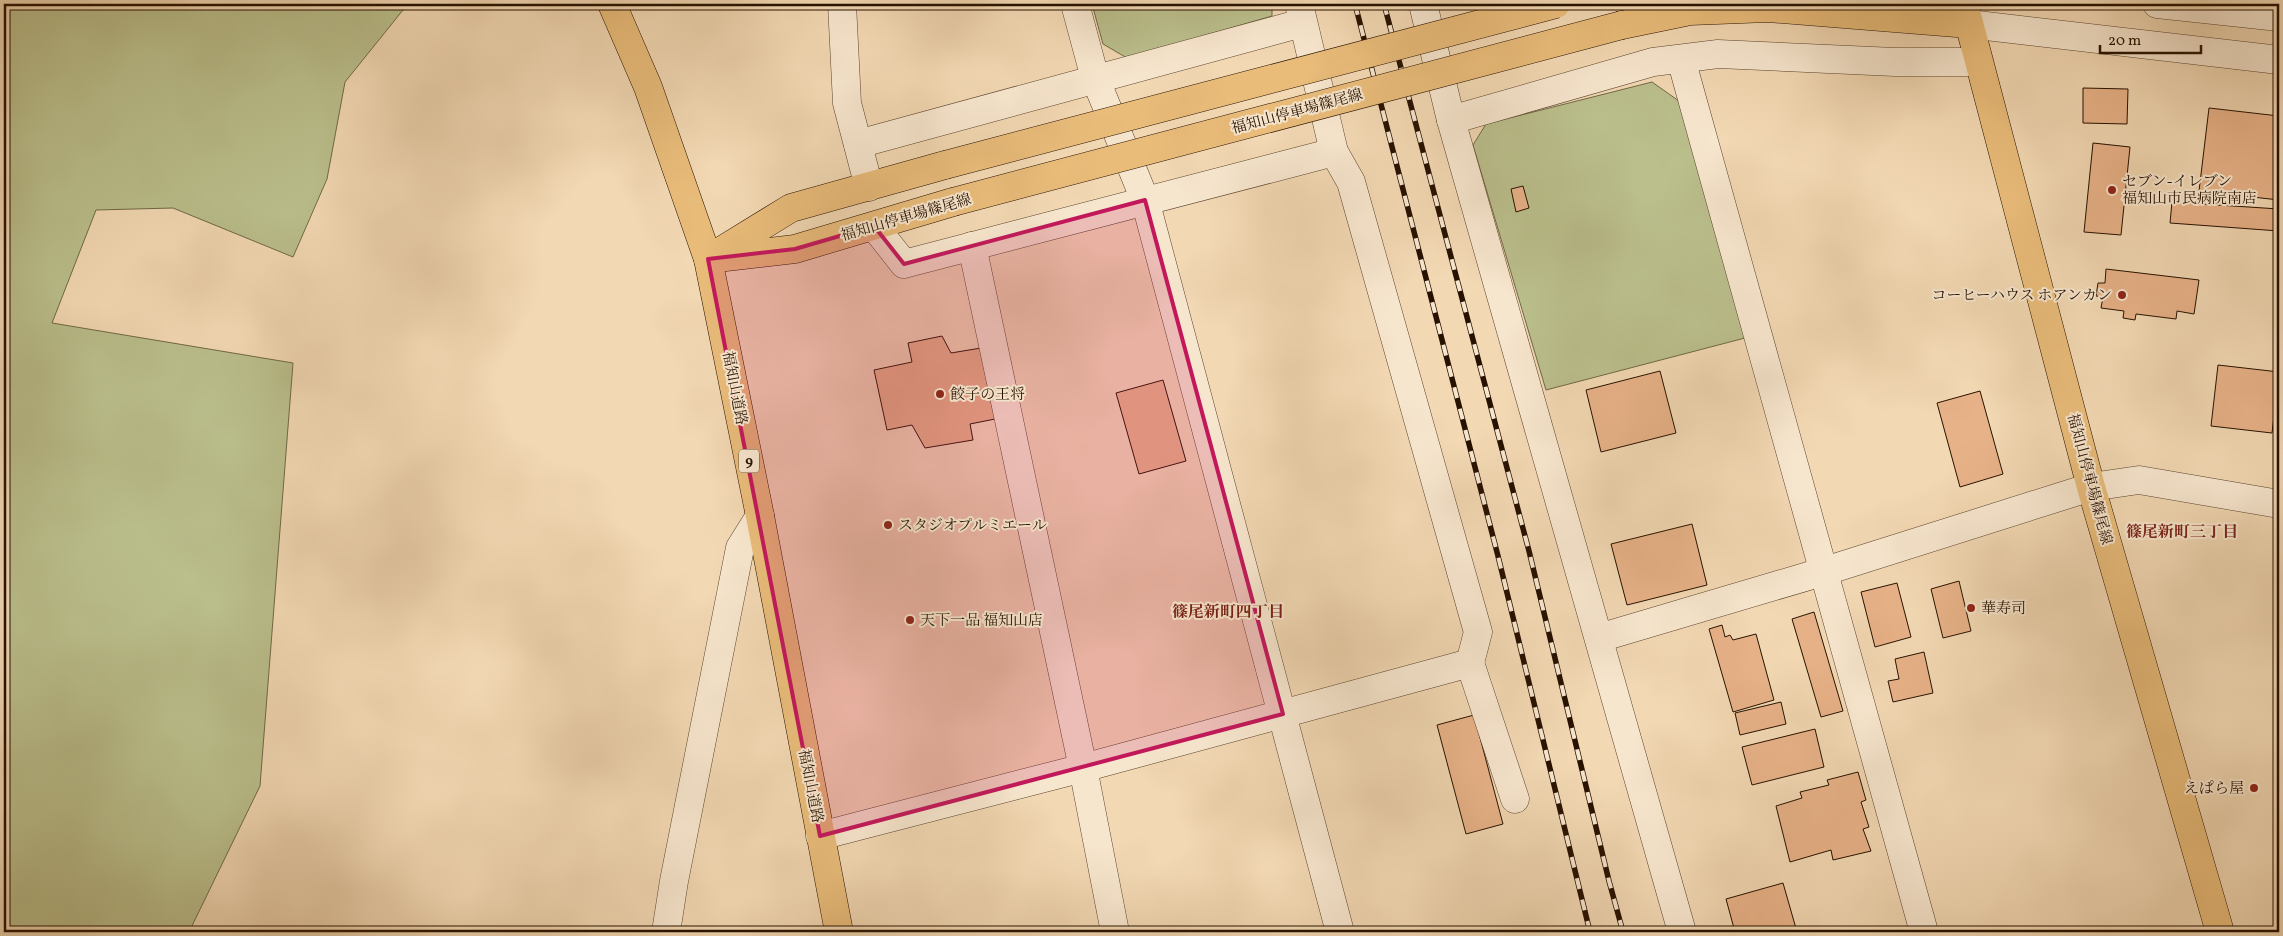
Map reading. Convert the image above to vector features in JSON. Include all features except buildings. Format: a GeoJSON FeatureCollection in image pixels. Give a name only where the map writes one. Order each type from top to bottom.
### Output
{"type":"FeatureCollection","features":[{"type":"Feature","properties":{"kind":"main road","name":"福知山道路"},"geometry":{"type":"LineString","coordinates":[[612,4],[648,87],[708,259],[760,516],[839,932]]}},
{"type":"Feature","properties":{"kind":"main road"},"geometry":{"type":"LineString","coordinates":[[708,259],[791,208],[945,165],[1556,4]]}},
{"type":"Feature","properties":{"kind":"main road","name":"福知山停車場篠尾線"},"geometry":{"type":"LineString","coordinates":[[708,259],[796,249],[953,202],[1622,25],[1690,11],[1768,8],[1967,14],[1978,62],[2091,487],[2220,932]]}},
{"type":"Feature","properties":{"kind":"street"},"geometry":{"type":"LineString","coordinates":[[842,4],[848,104],[869,187]]}},
{"type":"Feature","properties":{"kind":"street"},"geometry":{"type":"LineString","coordinates":[[1075,4],[1095,78],[1145,200],[1340,932]]}},
{"type":"Feature","properties":{"kind":"street"},"geometry":{"type":"LineString","coordinates":[[1423,4],[1451,120],[1600,638],[1682,932]]}},
{"type":"Feature","properties":{"kind":"street"},"geometry":{"type":"LineString","coordinates":[[2157,4],[2279,17]]}},
{"type":"Feature","properties":{"kind":"street"},"geometry":{"type":"LineString","coordinates":[[858,144],[1095,78],[1300,13],[1334,152],[1351,182],[1478,632],[1470,664],[1515,799]]}},
{"type":"Feature","properties":{"kind":"street"},"geometry":{"type":"LineString","coordinates":[[1967,14],[2279,60]]}},
{"type":"Feature","properties":{"kind":"street"},"geometry":{"type":"LineString","coordinates":[[1451,120],[1653,62],[1680,58],[1718,54],[1895,62],[1978,62]]}},
{"type":"Feature","properties":{"kind":"street"},"geometry":{"type":"LineString","coordinates":[[1680,58],[1924,932]]}},
{"type":"Feature","properties":{"kind":"street"},"geometry":{"type":"LineString","coordinates":[[874,226],[904,264],[1334,152]]}},
{"type":"Feature","properties":{"kind":"street"},"geometry":{"type":"LineString","coordinates":[[972,246],[1116,932]]}},
{"type":"Feature","properties":{"kind":"street"},"geometry":{"type":"LineString","coordinates":[[1600,638],[1822,572],[2091,487],[2139,480],[2279,504]]}},
{"type":"Feature","properties":{"kind":"street"},"geometry":{"type":"LineString","coordinates":[[666,932],[674,881],[740,548],[760,516]]}},
{"type":"Feature","properties":{"kind":"street"},"geometry":{"type":"LineString","coordinates":[[820,836],[1083,768],[1470,664]]}},
{"type":"Feature","properties":{"kind":"highlighted area"},"geometry":{"type":"Polygon","coordinates":[[[1145,200],[1283,714],[820,836],[708,259],[795,249],[874,226],[904,264],[1145,200]]]}},
{"type":"Feature","properties":{"kind":"green space"},"geometry":{"type":"Polygon","coordinates":[[[4,4],[414,4],[407,5],[345,82],[327,179],[293,257],[173,208],[96,210],[52,323],[293,363],[260,786],[189,932],[4,932],[4,4]]]}},
{"type":"Feature","properties":{"kind":"green space"},"geometry":{"type":"Polygon","coordinates":[[[1092,4],[1272,4],[1272,16],[1127,58],[1103,44],[1092,4]]]}},
{"type":"Feature","properties":{"kind":"green space"},"geometry":{"type":"Polygon","coordinates":[[[1652,82],[1679,101],[1745,338],[1546,390],[1473,145],[1486,124],[1652,82]]]}},
{"type":"Feature","properties":{"kind":"railway"},"geometry":{"type":"LineString","coordinates":[[1355,4],[1498,556],[1590,932]]}},
{"type":"Feature","properties":{"kind":"railway"},"geometry":{"type":"LineString","coordinates":[[1384,4],[1529,551],[1623,932]]}},
{"type":"Feature","properties":{"kind":"place","name":"セブン-イレブン 福知山市民病院南店"},"geometry":{"type":"Point","coordinates":[2112,190]}},
{"type":"Feature","properties":{"kind":"place","name":"コーヒーハウス ホアンカン"},"geometry":{"type":"Point","coordinates":[2122,295]}},
{"type":"Feature","properties":{"kind":"place","name":"餃子の王将"},"geometry":{"type":"Point","coordinates":[940,394]}},
{"type":"Feature","properties":{"kind":"place","name":"スタジオプルミエール"},"geometry":{"type":"Point","coordinates":[888,525]}},
{"type":"Feature","properties":{"kind":"place","name":"華寿司"},"geometry":{"type":"Point","coordinates":[1971,608]}},
{"type":"Feature","properties":{"kind":"place","name":"天下一品 福知山店"},"geometry":{"type":"Point","coordinates":[910,620]}},
{"type":"Feature","properties":{"kind":"place","name":"えぱら屋"},"geometry":{"type":"Point","coordinates":[2254,788]}},
{"type":"Feature","properties":{"kind":"district","name":"篠尾新町三丁目"},"geometry":{"type":"Point","coordinates":[2182,531]}},
{"type":"Feature","properties":{"kind":"district","name":"篠尾新町四丁目"},"geometry":{"type":"Point","coordinates":[1228,611]}}]}
